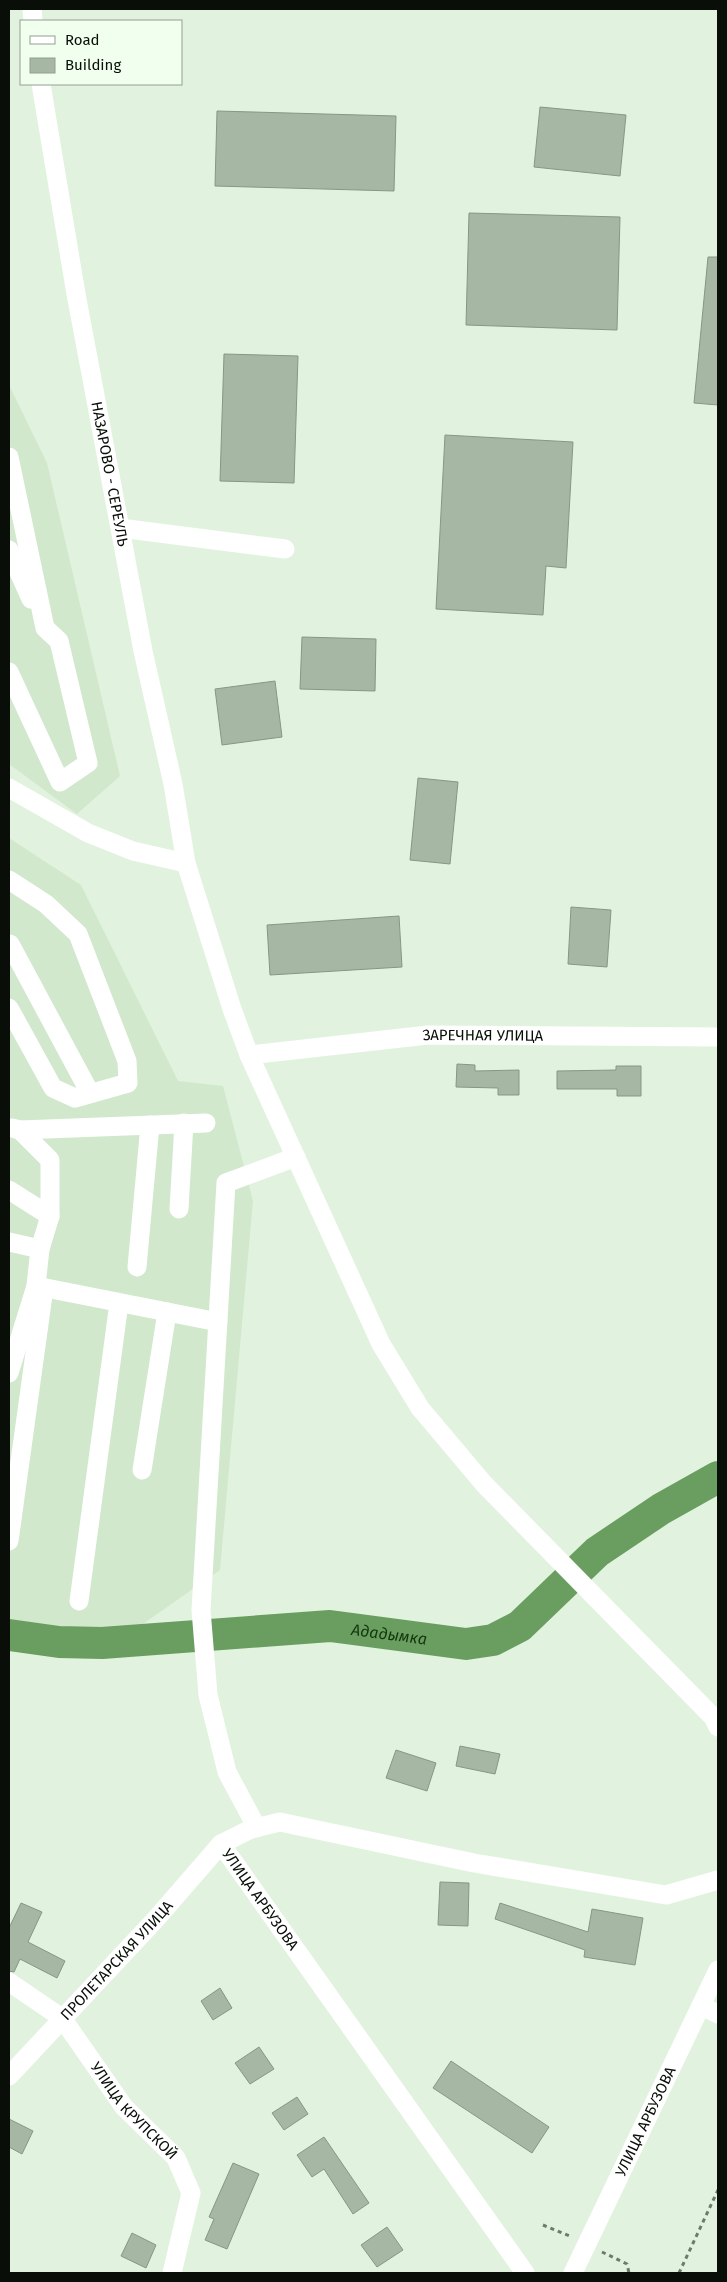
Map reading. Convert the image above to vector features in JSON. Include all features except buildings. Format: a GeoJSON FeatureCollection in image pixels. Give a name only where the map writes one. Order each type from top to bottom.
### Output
{"type":"FeatureCollection","features":[{"type":"Feature","properties":{"kind":"street","name":"НАЗАРОВО - СЕРЕУЛЬ"},"geometry":{"type":"LineString","coordinates":[[41,85],[58,194],[120,528],[143,651],[173,784],[186,863],[232,1009],[250,1055],[380,1344],[420,1408],[484,1484],[713,1718],[718,1727]]}},
{"type":"Feature","properties":{"kind":"street"},"geometry":{"type":"LineString","coordinates":[[9,457],[45,628]]}},
{"type":"Feature","properties":{"kind":"street"},"geometry":{"type":"LineString","coordinates":[[120,528],[286,549]]}},
{"type":"Feature","properties":{"kind":"street"},"geometry":{"type":"LineString","coordinates":[[9,550],[45,628],[59,641],[88,763],[60,782],[9,672]]}},
{"type":"Feature","properties":{"kind":"street"},"geometry":{"type":"LineString","coordinates":[[9,706],[32,721]]}},
{"type":"Feature","properties":{"kind":"street"},"geometry":{"type":"LineString","coordinates":[[9,788],[88,833],[134,851],[186,863]]}},
{"type":"Feature","properties":{"kind":"street"},"geometry":{"type":"LineString","coordinates":[[9,880],[46,904],[78,934],[127,1061],[128,1083],[75,1098],[54,1088],[9,1008]]}},
{"type":"Feature","properties":{"kind":"street"},"geometry":{"type":"LineString","coordinates":[[10,944],[90,1093]]}},
{"type":"Feature","properties":{"kind":"street","name":"ЗАРЕЧНАЯ УЛИЦА"},"geometry":{"type":"LineString","coordinates":[[250,1055],[428,1035],[718,1037]]}},
{"type":"Feature","properties":{"kind":"street"},"geometry":{"type":"LineString","coordinates":[[179,1210],[184,1123]]}},
{"type":"Feature","properties":{"kind":"street"},"geometry":{"type":"LineString","coordinates":[[14,1129],[206,1123]]}},
{"type":"Feature","properties":{"kind":"street"},"geometry":{"type":"LineString","coordinates":[[137,1267],[150,1125]]}},
{"type":"Feature","properties":{"kind":"street"},"geometry":{"type":"LineString","coordinates":[[9,1541],[40,1287],[40,1249],[50,1216],[50,1160],[14,1129]]}},
{"type":"Feature","properties":{"kind":"street"},"geometry":{"type":"LineString","coordinates":[[257,1828],[227,1772],[208,1695],[200,1610],[210,1471],[226,1183],[296,1157]]}},
{"type":"Feature","properties":{"kind":"street"},"geometry":{"type":"LineString","coordinates":[[9,1190],[50,1216]]}},
{"type":"Feature","properties":{"kind":"street"},"geometry":{"type":"LineString","coordinates":[[9,1242],[40,1249]]}},
{"type":"Feature","properties":{"kind":"street"},"geometry":{"type":"LineString","coordinates":[[40,1287],[218,1322]]}},
{"type":"Feature","properties":{"kind":"street"},"geometry":{"type":"LineString","coordinates":[[9,1371],[17,1313],[40,1287]]}},
{"type":"Feature","properties":{"kind":"street"},"geometry":{"type":"LineString","coordinates":[[79,1601],[118,1303]]}},
{"type":"Feature","properties":{"kind":"street"},"geometry":{"type":"LineString","coordinates":[[142,1470],[167,1312]]}},
{"type":"Feature","properties":{"kind":"street","name":"УЛИЦА АРБУЗОВА"},"geometry":{"type":"LineString","coordinates":[[525,2273],[222,1844],[257,1828],[280,1822],[474,1863],[666,1895],[718,1880]]}},
{"type":"Feature","properties":{"kind":"street","name":"ПРОЛЕТАРСКАЯ УЛИЦА"},"geometry":{"type":"LineString","coordinates":[[9,2076],[155,1920],[222,1844]]}},
{"type":"Feature","properties":{"kind":"street","name":"УЛИЦА АРБУЗОВА"},"geometry":{"type":"LineString","coordinates":[[573,2273],[718,1970]]}},
{"type":"Feature","properties":{"kind":"street","name":"УЛИЦА КРУПСКОЙ"},"geometry":{"type":"LineString","coordinates":[[9,1982],[62,2018],[124,2107],[176,2158],[191,2193],[172,2273]]}},
{"type":"Feature","properties":{"kind":"street"},"geometry":{"type":"LineString","coordinates":[[701,2006],[718,2014]]}},
{"type":"Feature","properties":{"kind":"path"},"geometry":{"type":"LineString","coordinates":[[679,2273],[718,2190]]}},
{"type":"Feature","properties":{"kind":"path"},"geometry":{"type":"LineString","coordinates":[[627,2264],[629,2273]]}},
{"type":"Feature","properties":{"kind":"shaded area"},"geometry":{"type":"Polygon","coordinates":[[[9,385],[47,463],[120,776],[77,814],[9,764],[9,385]]]}},
{"type":"Feature","properties":{"kind":"shaded area"},"geometry":{"type":"Polygon","coordinates":[[[9,838],[81,885],[178,1081],[223,1086],[253,1201],[220,1570],[120,1640],[9,1633],[9,838]]]}},
{"type":"Feature","properties":{"kind":"waterway","name":"Ададымка"},"geometry":{"type":"LineString","coordinates":[[9,1635],[59,1642],[102,1643],[330,1626],[466,1644],[493,1640],[520,1626],[597,1552],[661,1509],[718,1477]]}}]}
